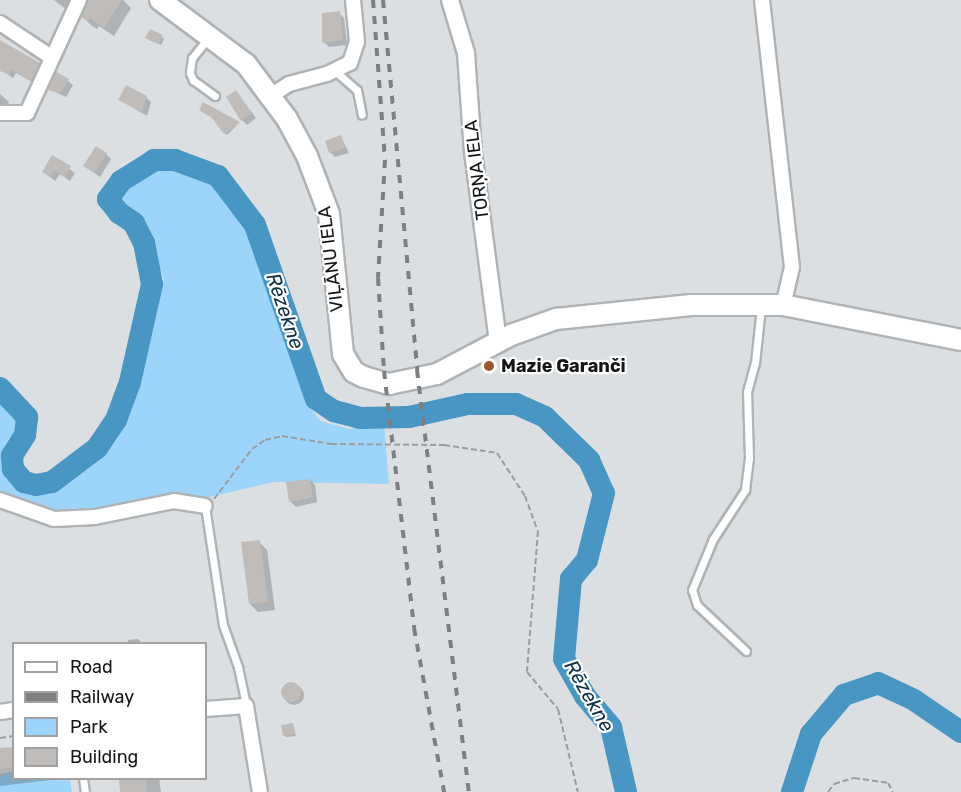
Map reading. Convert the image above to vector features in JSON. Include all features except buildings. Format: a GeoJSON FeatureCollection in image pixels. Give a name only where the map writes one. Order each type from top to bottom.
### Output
{"type":"FeatureCollection","features":[{"type":"Feature","properties":{"kind":"main road","name":"VIĻĀNU IELA"},"geometry":{"type":"LineString","coordinates":[[160,0],[246,64],[272,96],[307,156],[322,192],[332,235],[340,343],[354,372],[389,384],[437,374],[541,323],[573,315],[761,304],[783,305],[961,340]]}},
{"type":"Feature","properties":{"kind":"street"},"geometry":{"type":"LineString","coordinates":[[0,112],[27,113],[79,0]]}},
{"type":"Feature","properties":{"kind":"street"},"geometry":{"type":"LineString","coordinates":[[272,96],[290,84],[335,71],[354,56],[357,42],[353,0]]}},
{"type":"Feature","properties":{"kind":"street","name":"TORŅA IELA"},"geometry":{"type":"LineString","coordinates":[[450,0],[466,53],[490,347]]}},
{"type":"Feature","properties":{"kind":"street"},"geometry":{"type":"LineString","coordinates":[[762,0],[792,267],[783,305]]}},
{"type":"Feature","properties":{"kind":"street"},"geometry":{"type":"LineString","coordinates":[[0,23],[51,57]]}},
{"type":"Feature","properties":{"kind":"street"},"geometry":{"type":"LineString","coordinates":[[0,500],[54,519],[95,517],[174,501],[205,506]]}},
{"type":"Feature","properties":{"kind":"street"},"geometry":{"type":"LineString","coordinates":[[207,710],[246,706],[260,792]]}},
{"type":"Feature","properties":{"kind":"lane"},"geometry":{"type":"LineString","coordinates":[[210,35],[192,58],[190,73],[193,80],[215,96]]}},
{"type":"Feature","properties":{"kind":"lane"},"geometry":{"type":"LineString","coordinates":[[335,71],[357,90],[362,115]]}},
{"type":"Feature","properties":{"kind":"lane"},"geometry":{"type":"LineString","coordinates":[[747,651],[697,605],[692,590],[713,539],[745,490],[749,458],[747,392],[754,363],[761,304]]}},
{"type":"Feature","properties":{"kind":"lane"},"geometry":{"type":"LineString","coordinates":[[205,506],[223,625],[238,667],[246,706]]}},
{"type":"Feature","properties":{"kind":"path"},"geometry":{"type":"LineString","coordinates":[[205,506],[220,496],[252,449],[266,440],[282,436],[331,444],[444,445],[497,453],[525,496],[538,531],[527,672],[558,709],[578,792]]}},
{"type":"Feature","properties":{"kind":"path"},"geometry":{"type":"LineString","coordinates":[[828,792],[834,784],[854,778],[888,783],[893,792]]}},
{"type":"Feature","properties":{"kind":"green space"},"geometry":{"type":"Polygon","coordinates":[[[175,160],[231,190],[255,225],[307,404],[321,421],[349,429],[384,424],[389,484],[274,482],[183,503],[54,519],[0,498],[0,388],[27,417],[5,456],[18,491],[50,491],[117,439],[152,335],[164,278],[139,218],[134,223],[108,199],[175,160]]]}},
{"type":"Feature","properties":{"kind":"green space"},"geometry":{"type":"Polygon","coordinates":[[[12,772],[12,780],[70,780],[72,792],[0,792],[0,774],[12,772]]]}},
{"type":"Feature","properties":{"kind":"waterway","name":"Rēzekne"},"geometry":{"type":"LineString","coordinates":[[0,388],[27,417],[25,435],[12,456],[13,469],[24,482],[36,485],[52,482],[97,448],[116,420],[130,382],[152,284],[144,243],[134,223],[119,213],[108,199],[121,181],[154,160],[175,160],[218,176],[255,225],[316,399],[334,411],[360,418],[409,417],[468,404],[516,404],[545,417],[589,460],[604,493],[587,560],[571,579],[564,659],[585,696],[611,727],[626,792]]}},
{"type":"Feature","properties":{"kind":"waterway","name":"Rēzekne"},"geometry":{"type":"LineString","coordinates":[[792,792],[811,734],[844,695],[878,683],[914,700],[961,732]]}},
{"type":"Feature","properties":{"kind":"railway"},"geometry":{"type":"LineString","coordinates":[[373,0],[385,160],[378,278],[384,371],[414,628],[444,792]]}},
{"type":"Feature","properties":{"kind":"railway"},"geometry":{"type":"LineString","coordinates":[[383,0],[417,370],[469,792]]}},
{"type":"Feature","properties":{"kind":"place","name":"Mazie Garanči"},"geometry":{"type":"Point","coordinates":[489,366]}}]}
